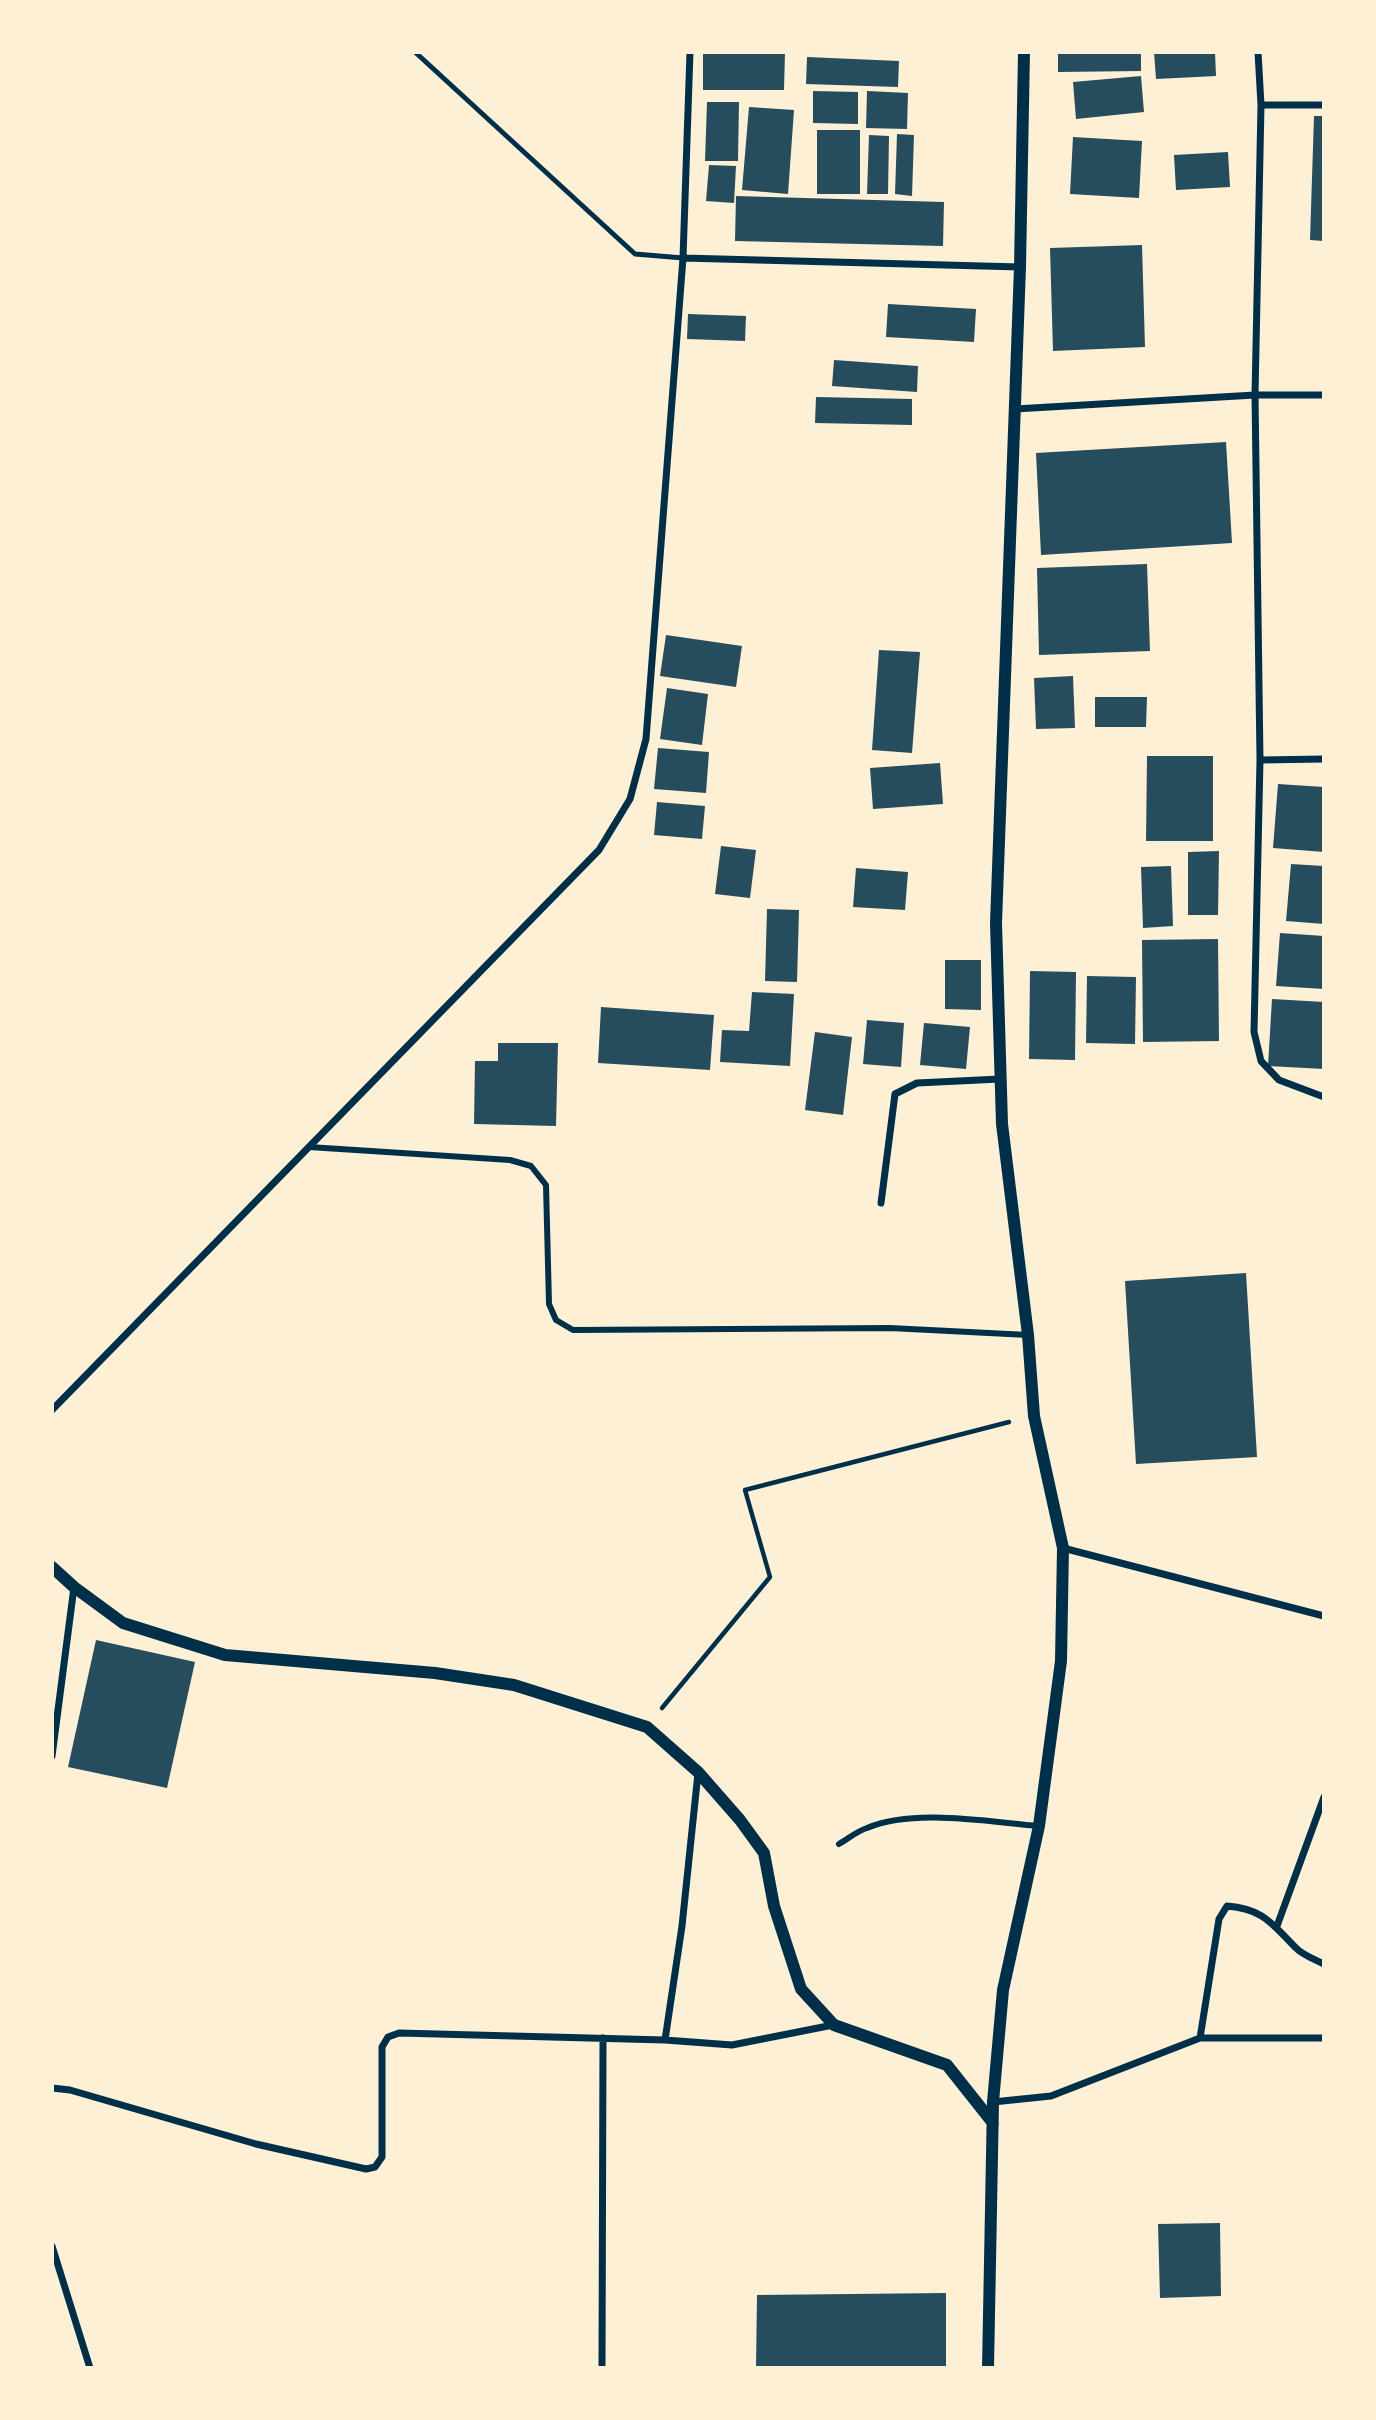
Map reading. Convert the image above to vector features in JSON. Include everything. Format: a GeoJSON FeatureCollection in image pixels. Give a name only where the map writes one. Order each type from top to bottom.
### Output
{"type":"FeatureCollection","features":[{"type":"Feature","properties":{"kind":"street"},"geometry":{"type":"LineString","coordinates":[[52,1410],[599,850],[630,799],[646,739],[682,258],[691,52]]}},
{"type":"Feature","properties":{"kind":"street"},"geometry":{"type":"LineString","coordinates":[[988,2368],[993,2102],[1003,1990],[1039,1826],[1061,1661],[1063,1548],[1034,1416],[1002,1124],[1000,1079],[996,923],[1020,267],[1024,52]]}},
{"type":"Feature","properties":{"kind":"street"},"geometry":{"type":"LineString","coordinates":[[1258,52],[1261,104],[1255,395],[1260,760],[1254,1032],[1261,1061],[1279,1080],[1324,1097]]}},
{"type":"Feature","properties":{"kind":"street"},"geometry":{"type":"LineString","coordinates":[[1261,104],[1324,105]]}},
{"type":"Feature","properties":{"kind":"street"},"geometry":{"type":"LineString","coordinates":[[682,258],[1020,267]]}},
{"type":"Feature","properties":{"kind":"street"},"geometry":{"type":"LineString","coordinates":[[1015,409],[1255,395],[1324,395]]}},
{"type":"Feature","properties":{"kind":"street"},"geometry":{"type":"LineString","coordinates":[[1260,760],[1324,759]]}},
{"type":"Feature","properties":{"kind":"street"},"geometry":{"type":"LineString","coordinates":[[881,1203],[895,1094],[917,1083],[1000,1079]]}},
{"type":"Feature","properties":{"kind":"street"},"geometry":{"type":"LineString","coordinates":[[309,1147],[510,1160],[531,1166],[546,1185],[549,1304],[556,1320],[573,1330],[890,1328],[1027,1335]]}},
{"type":"Feature","properties":{"kind":"street"},"geometry":{"type":"LineString","coordinates":[[1063,1548],[1324,1616]]}},
{"type":"Feature","properties":{"kind":"street"},"geometry":{"type":"LineString","coordinates":[[52,1567],[123,1623],[225,1655],[435,1672],[514,1685],[647,1727],[698,1772],[740,1820],[764,1853],[774,1906],[801,1989],[834,2025],[947,2065],[993,2123]]}},
{"type":"Feature","properties":{"kind":"street"},"geometry":{"type":"LineString","coordinates":[[52,1756],[74,1587]]}},
{"type":"Feature","properties":{"kind":"street"},"geometry":{"type":"LineString","coordinates":[[666,2040],[698,1772]]}},
{"type":"Feature","properties":{"kind":"street"},"geometry":{"type":"LineString","coordinates":[[1278,1926],[1324,1797]]}},
{"type":"Feature","properties":{"kind":"street"},"geometry":{"type":"LineString","coordinates":[[839,1844],[867,1828],[900,1820],[948,1819],[1039,1826]]}},
{"type":"Feature","properties":{"kind":"street"},"geometry":{"type":"LineString","coordinates":[[1200,2038],[1219,1919],[1227,1906],[1244,1908],[1278,1926],[1297,1949],[1324,1964]]}},
{"type":"Feature","properties":{"kind":"street"},"geometry":{"type":"LineString","coordinates":[[52,2088],[70,2090],[256,2144],[366,2169],[375,2166],[382,2157],[382,2048],[388,2037],[399,2033],[666,2040],[732,2045],[834,2025]]}},
{"type":"Feature","properties":{"kind":"street"},"geometry":{"type":"LineString","coordinates":[[603,2038],[603,2364]]}},
{"type":"Feature","properties":{"kind":"street"},"geometry":{"type":"LineString","coordinates":[[993,2102],[1051,2096],[1200,2038],[1324,2038]]}},
{"type":"Feature","properties":{"kind":"street"},"geometry":{"type":"LineString","coordinates":[[52,2246],[90,2368]]}},
{"type":"Feature","properties":{"kind":"lane"},"geometry":{"type":"LineString","coordinates":[[415,52],[635,254],[682,258]]}},
{"type":"Feature","properties":{"kind":"path"},"geometry":{"type":"LineString","coordinates":[[647,1727],[769,1577],[745,1490],[1034,1416]]}},
{"type":"Feature","properties":{"kind":"building"},"geometry":{"type":"Polygon","coordinates":[[[703,52],[785,52],[784,90],[703,90],[703,52]]]}},
{"type":"Feature","properties":{"kind":"building"},"geometry":{"type":"Polygon","coordinates":[[[1058,52],[1141,52],[1141,71],[1058,72],[1058,52]]]}},
{"type":"Feature","properties":{"kind":"building"},"geometry":{"type":"Polygon","coordinates":[[[1154,52],[1215,52],[1216,76],[1156,79],[1154,52]]]}},
{"type":"Feature","properties":{"kind":"building"},"geometry":{"type":"Polygon","coordinates":[[[807,57],[899,61],[898,87],[806,84],[807,57]]]}},
{"type":"Feature","properties":{"kind":"building"},"geometry":{"type":"Polygon","coordinates":[[[1141,76],[1144,112],[1076,119],[1073,82],[1141,76]]]}},
{"type":"Feature","properties":{"kind":"building"},"geometry":{"type":"Polygon","coordinates":[[[813,91],[858,92],[858,124],[813,123],[813,91]]]}},
{"type":"Feature","properties":{"kind":"building"},"geometry":{"type":"Polygon","coordinates":[[[867,91],[908,93],[907,129],[866,128],[867,91]]]}},
{"type":"Feature","properties":{"kind":"building"},"geometry":{"type":"Polygon","coordinates":[[[707,102],[739,102],[738,161],[705,161],[707,102]]]}},
{"type":"Feature","properties":{"kind":"building"},"geometry":{"type":"Polygon","coordinates":[[[749,107],[794,110],[788,194],[742,190],[749,107]]]}},
{"type":"Feature","properties":{"kind":"building"},"geometry":{"type":"Polygon","coordinates":[[[1314,116],[1324,116],[1324,241],[1310,240],[1314,116]]]}},
{"type":"Feature","properties":{"kind":"building"},"geometry":{"type":"Polygon","coordinates":[[[817,130],[860,130],[860,194],[817,194],[817,130]]]}},
{"type":"Feature","properties":{"kind":"building"},"geometry":{"type":"Polygon","coordinates":[[[897,134],[914,135],[912,196],[895,194],[897,134]]]}},
{"type":"Feature","properties":{"kind":"building"},"geometry":{"type":"Polygon","coordinates":[[[869,135],[889,136],[888,194],[867,194],[869,135]]]}},
{"type":"Feature","properties":{"kind":"building"},"geometry":{"type":"Polygon","coordinates":[[[1073,137],[1142,141],[1139,198],[1070,194],[1073,137]]]}},
{"type":"Feature","properties":{"kind":"building"},"geometry":{"type":"Polygon","coordinates":[[[1228,152],[1230,187],[1176,190],[1174,155],[1228,152]]]}},
{"type":"Feature","properties":{"kind":"building"},"geometry":{"type":"Polygon","coordinates":[[[709,165],[736,166],[734,203],[706,201],[709,165]]]}},
{"type":"Feature","properties":{"kind":"building"},"geometry":{"type":"Polygon","coordinates":[[[736,196],[944,202],[943,246],[735,241],[736,196]]]}},
{"type":"Feature","properties":{"kind":"building"},"geometry":{"type":"Polygon","coordinates":[[[1142,245],[1145,347],[1053,351],[1050,248],[1142,245]]]}},
{"type":"Feature","properties":{"kind":"building"},"geometry":{"type":"Polygon","coordinates":[[[888,304],[976,309],[974,342],[886,337],[888,304]]]}},
{"type":"Feature","properties":{"kind":"building"},"geometry":{"type":"Polygon","coordinates":[[[688,314],[746,316],[745,341],[687,339],[688,314]]]}},
{"type":"Feature","properties":{"kind":"building"},"geometry":{"type":"Polygon","coordinates":[[[834,360],[918,366],[917,392],[832,386],[834,360]]]}},
{"type":"Feature","properties":{"kind":"building"},"geometry":{"type":"Polygon","coordinates":[[[816,397],[912,399],[912,425],[815,423],[816,397]]]}},
{"type":"Feature","properties":{"kind":"building"},"geometry":{"type":"Polygon","coordinates":[[[1226,442],[1232,543],[1041,555],[1036,453],[1226,442]]]}},
{"type":"Feature","properties":{"kind":"building"},"geometry":{"type":"Polygon","coordinates":[[[1147,564],[1150,651],[1039,655],[1037,568],[1147,564]]]}},
{"type":"Feature","properties":{"kind":"building"},"geometry":{"type":"Polygon","coordinates":[[[666,635],[742,646],[736,687],[660,676],[666,635]]]}},
{"type":"Feature","properties":{"kind":"building"},"geometry":{"type":"Polygon","coordinates":[[[879,650],[920,652],[912,753],[872,750],[879,650]]]}},
{"type":"Feature","properties":{"kind":"building"},"geometry":{"type":"Polygon","coordinates":[[[1073,676],[1075,728],[1036,729],[1034,678],[1073,676]]]}},
{"type":"Feature","properties":{"kind":"building"},"geometry":{"type":"Polygon","coordinates":[[[667,688],[708,694],[702,745],[660,739],[667,688]]]}},
{"type":"Feature","properties":{"kind":"building"},"geometry":{"type":"Polygon","coordinates":[[[1095,697],[1147,697],[1146,727],[1095,727],[1095,697]]]}},
{"type":"Feature","properties":{"kind":"building"},"geometry":{"type":"Polygon","coordinates":[[[658,748],[709,752],[706,793],[654,789],[658,748]]]}},
{"type":"Feature","properties":{"kind":"building"},"geometry":{"type":"Polygon","coordinates":[[[1147,756],[1213,756],[1213,841],[1146,841],[1147,756]]]}},
{"type":"Feature","properties":{"kind":"building"},"geometry":{"type":"Polygon","coordinates":[[[940,763],[943,804],[873,809],[870,768],[940,763]]]}},
{"type":"Feature","properties":{"kind":"building"},"geometry":{"type":"Polygon","coordinates":[[[1278,784],[1324,787],[1324,852],[1273,848],[1278,784]]]}},
{"type":"Feature","properties":{"kind":"building"},"geometry":{"type":"Polygon","coordinates":[[[657,802],[705,806],[702,839],[654,835],[657,802]]]}},
{"type":"Feature","properties":{"kind":"building"},"geometry":{"type":"Polygon","coordinates":[[[721,846],[756,850],[750,898],[715,894],[721,846]]]}},
{"type":"Feature","properties":{"kind":"building"},"geometry":{"type":"Polygon","coordinates":[[[1219,851],[1218,915],[1188,915],[1188,852],[1219,851]]]}},
{"type":"Feature","properties":{"kind":"building"},"geometry":{"type":"Polygon","coordinates":[[[1291,864],[1324,866],[1324,924],[1286,921],[1291,864]]]}},
{"type":"Feature","properties":{"kind":"building"},"geometry":{"type":"Polygon","coordinates":[[[1171,866],[1173,926],[1143,928],[1141,867],[1171,866]]]}},
{"type":"Feature","properties":{"kind":"building"},"geometry":{"type":"Polygon","coordinates":[[[856,868],[908,872],[905,910],[853,907],[856,868]]]}},
{"type":"Feature","properties":{"kind":"building"},"geometry":{"type":"Polygon","coordinates":[[[767,909],[799,910],[797,982],[765,981],[767,909]]]}},
{"type":"Feature","properties":{"kind":"building"},"geometry":{"type":"Polygon","coordinates":[[[1280,933],[1324,936],[1324,989],[1276,986],[1280,933]]]}},
{"type":"Feature","properties":{"kind":"building"},"geometry":{"type":"Polygon","coordinates":[[[1218,939],[1219,1041],[1143,1042],[1142,940],[1218,939]]]}},
{"type":"Feature","properties":{"kind":"building"},"geometry":{"type":"Polygon","coordinates":[[[945,960],[981,960],[981,1010],[945,1009],[945,960]]]}},
{"type":"Feature","properties":{"kind":"building"},"geometry":{"type":"Polygon","coordinates":[[[1030,971],[1076,972],[1075,1060],[1029,1059],[1030,971]]]}},
{"type":"Feature","properties":{"kind":"building"},"geometry":{"type":"Polygon","coordinates":[[[1087,976],[1136,977],[1135,1044],[1086,1043],[1087,976]]]}},
{"type":"Feature","properties":{"kind":"building"},"geometry":{"type":"Polygon","coordinates":[[[752,992],[794,994],[790,1066],[720,1062],[722,1030],[749,1031],[752,992]]]}},
{"type":"Feature","properties":{"kind":"building"},"geometry":{"type":"Polygon","coordinates":[[[1272,999],[1324,1002],[1324,1069],[1268,1066],[1272,999]]]}},
{"type":"Feature","properties":{"kind":"building"},"geometry":{"type":"Polygon","coordinates":[[[601,1007],[714,1015],[710,1070],[598,1063],[601,1007]]]}},
{"type":"Feature","properties":{"kind":"building"},"geometry":{"type":"Polygon","coordinates":[[[867,1020],[904,1023],[901,1067],[863,1064],[867,1020]]]}},
{"type":"Feature","properties":{"kind":"building"},"geometry":{"type":"Polygon","coordinates":[[[924,1023],[970,1027],[966,1069],[920,1065],[924,1023]]]}},
{"type":"Feature","properties":{"kind":"building"},"geometry":{"type":"Polygon","coordinates":[[[815,1032],[852,1037],[843,1115],[805,1110],[815,1032]]]}},
{"type":"Feature","properties":{"kind":"building"},"geometry":{"type":"Polygon","coordinates":[[[498,1043],[558,1043],[556,1126],[474,1124],[475,1061],[498,1061],[498,1043]]]}},
{"type":"Feature","properties":{"kind":"building"},"geometry":{"type":"Polygon","coordinates":[[[1246,1273],[1257,1457],[1136,1464],[1125,1281],[1246,1273]]]}},
{"type":"Feature","properties":{"kind":"building"},"geometry":{"type":"Polygon","coordinates":[[[96,1640],[195,1662],[167,1788],[68,1767],[96,1640]]]}},
{"type":"Feature","properties":{"kind":"building"},"geometry":{"type":"Polygon","coordinates":[[[1220,2223],[1221,2296],[1160,2298],[1158,2224],[1220,2223]]]}},
{"type":"Feature","properties":{"kind":"building"},"geometry":{"type":"Polygon","coordinates":[[[946,2293],[946,2368],[756,2368],[757,2295],[946,2293]]]}}]}
